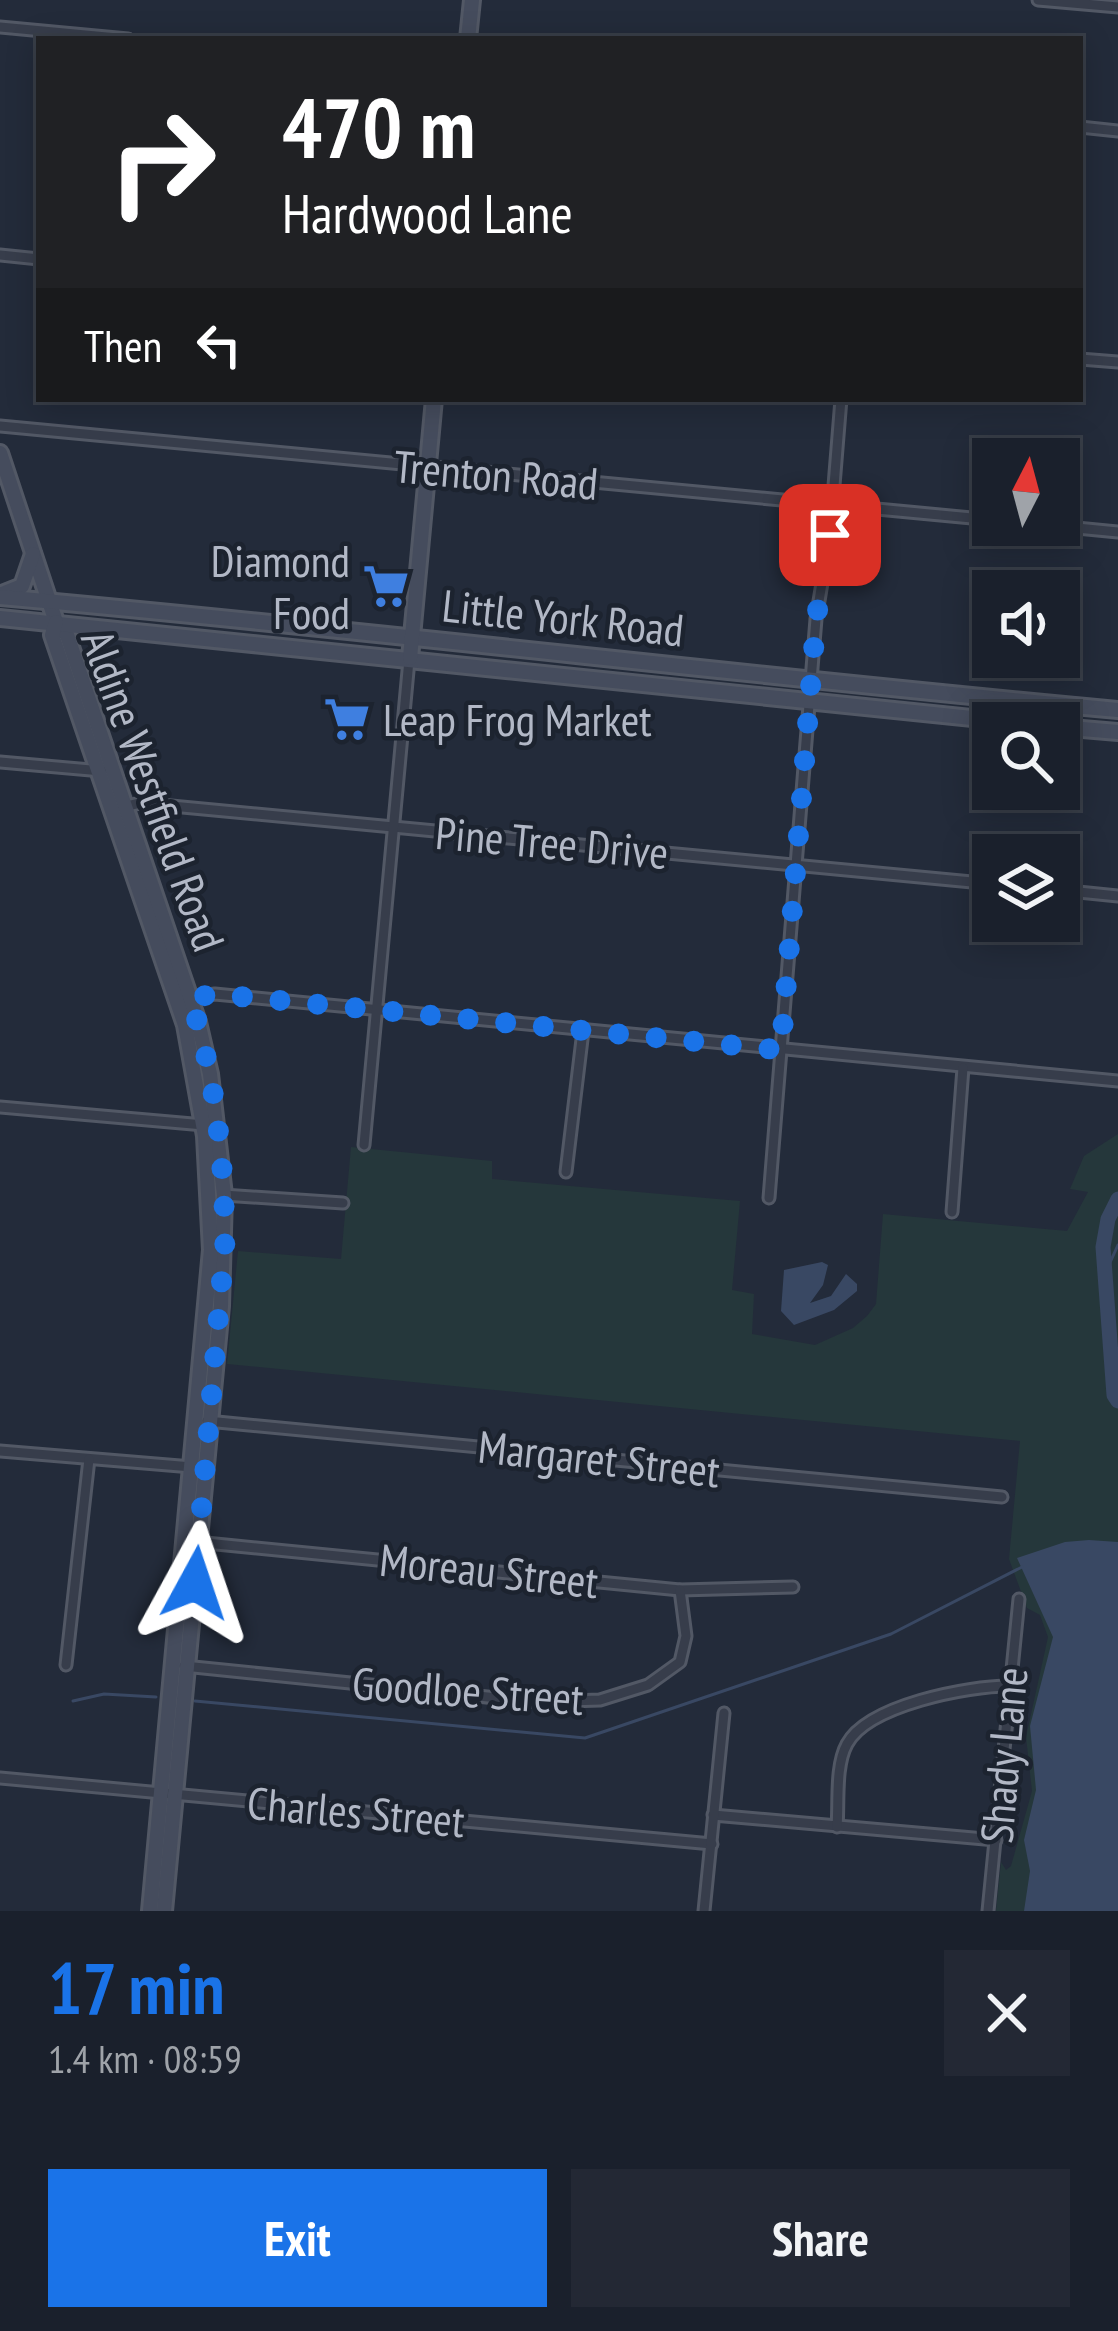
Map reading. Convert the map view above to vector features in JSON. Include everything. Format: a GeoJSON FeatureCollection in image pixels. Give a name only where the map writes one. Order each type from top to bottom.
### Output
{"type":"FeatureCollection","features":[{"type":"Feature","properties":{"kind":"main road"},"geometry":{"type":"LineString","coordinates":[[468,36],[472,0]]}},
{"type":"Feature","properties":{"kind":"main road"},"geometry":{"type":"LineString","coordinates":[[410,658],[434,402]]}},
{"type":"Feature","properties":{"kind":"main road","name":"Aldine Westfield Road"},"geometry":{"type":"LineString","coordinates":[[0,453],[56,622],[67,635],[78,667],[118,808],[183,999],[210,1125],[217,1196],[214,1305],[169,1793],[164,1911]]}},
{"type":"Feature","properties":{"kind":"main road"},"geometry":{"type":"LineString","coordinates":[[0,596],[22,586],[34,549]]}},
{"type":"Feature","properties":{"kind":"main road","name":"Little York Road"},"geometry":{"type":"LineString","coordinates":[[0,596],[1118,710]]}},
{"type":"Feature","properties":{"kind":"main road","name":"Little York Road"},"geometry":{"type":"LineString","coordinates":[[0,618],[972,718]]}},
{"type":"Feature","properties":{"kind":"main road","name":"Aldine Westfield Road"},"geometry":{"type":"LineString","coordinates":[[56,622],[52,634],[106,770]]}},
{"type":"Feature","properties":{"kind":"main road"},"geometry":{"type":"LineString","coordinates":[[78,667],[83,640],[106,629]]}},
{"type":"Feature","properties":{"kind":"main road"},"geometry":{"type":"LineString","coordinates":[[1080,729],[1118,732]]}},
{"type":"Feature","properties":{"kind":"main road","name":"Aldine Westfield Road"},"geometry":{"type":"LineString","coordinates":[[150,1911],[169,1793]]}},
{"type":"Feature","properties":{"kind":"street"},"geometry":{"type":"LineString","coordinates":[[1038,0],[1118,8]]}},
{"type":"Feature","properties":{"kind":"street"},"geometry":{"type":"LineString","coordinates":[[0,27],[96,36]]}},
{"type":"Feature","properties":{"kind":"street"},"geometry":{"type":"LineString","coordinates":[[1083,128],[1118,131]]}},
{"type":"Feature","properties":{"kind":"street"},"geometry":{"type":"LineString","coordinates":[[0,255],[36,259]]}},
{"type":"Feature","properties":{"kind":"street"},"geometry":{"type":"LineString","coordinates":[[1083,358],[1118,362]]}},
{"type":"Feature","properties":{"kind":"street"},"geometry":{"type":"LineString","coordinates":[[769,1198],[818,605],[833,505],[841,402]]}},
{"type":"Feature","properties":{"kind":"street","name":"Trenton Road"},"geometry":{"type":"LineString","coordinates":[[0,426],[972,518]]}},
{"type":"Feature","properties":{"kind":"street"},"geometry":{"type":"LineString","coordinates":[[1080,528],[1118,532]]}},
{"type":"Feature","properties":{"kind":"street"},"geometry":{"type":"LineString","coordinates":[[364,1145],[410,658]]}},
{"type":"Feature","properties":{"kind":"street"},"geometry":{"type":"LineString","coordinates":[[0,762],[106,770]]}},
{"type":"Feature","properties":{"kind":"street","name":"Pine Tree Drive"},"geometry":{"type":"LineString","coordinates":[[118,808],[140,803],[972,882]]}},
{"type":"Feature","properties":{"kind":"street"},"geometry":{"type":"LineString","coordinates":[[1080,892],[1118,896]]}},
{"type":"Feature","properties":{"kind":"street"},"geometry":{"type":"LineString","coordinates":[[183,999],[215,994],[1118,1081]]}},
{"type":"Feature","properties":{"kind":"street"},"geometry":{"type":"LineString","coordinates":[[566,1172],[583,1031]]}},
{"type":"Feature","properties":{"kind":"street"},"geometry":{"type":"LineString","coordinates":[[952,1211],[963,1068]]}},
{"type":"Feature","properties":{"kind":"street"},"geometry":{"type":"LineString","coordinates":[[0,1107],[210,1125]]}},
{"type":"Feature","properties":{"kind":"street"},"geometry":{"type":"LineString","coordinates":[[217,1196],[343,1203]]}},
{"type":"Feature","properties":{"kind":"street","name":"Margaret Street"},"geometry":{"type":"LineString","coordinates":[[203,1420],[1002,1497]]}},
{"type":"Feature","properties":{"kind":"street"},"geometry":{"type":"LineString","coordinates":[[0,1450],[198,1468]]}},
{"type":"Feature","properties":{"kind":"street"},"geometry":{"type":"LineString","coordinates":[[66,1665],[89,1459]]}},
{"type":"Feature","properties":{"kind":"street","name":"Moreau Street"},"geometry":{"type":"LineString","coordinates":[[192,1541],[680,1589],[793,1587]]}},
{"type":"Feature","properties":{"kind":"street","name":"Goodloe Street"},"geometry":{"type":"LineString","coordinates":[[180,1666],[536,1702],[600,1700],[661,1679],[680,1662],[686,1636],[680,1589]]}},
{"type":"Feature","properties":{"kind":"street","name":"Shady Lane"},"geometry":{"type":"LineString","coordinates":[[988,1911],[1018,1599]]}},
{"type":"Feature","properties":{"kind":"street"},"geometry":{"type":"LineString","coordinates":[[837,1827],[843,1753],[862,1726],[960,1690],[1010,1686]]}},
{"type":"Feature","properties":{"kind":"street"},"geometry":{"type":"LineString","coordinates":[[704,1911],[724,1713]]}},
{"type":"Feature","properties":{"kind":"street","name":"Charles Street"},"geometry":{"type":"LineString","coordinates":[[0,1778],[712,1844]]}},
{"type":"Feature","properties":{"kind":"street"},"geometry":{"type":"LineString","coordinates":[[713,1815],[996,1840]]}},
{"type":"Feature","properties":{"kind":"shaded area"},"geometry":{"type":"Polygon","coordinates":[[[1118,1134],[1118,1911],[996,1911],[1001,1862],[1006,1870],[1011,1866],[1032,1791],[1026,1737],[1048,1637],[1040,1615],[1027,1608],[1009,1559],[1020,1441],[227,1364],[238,1251],[341,1259],[351,1147],[492,1161],[492,1179],[740,1201],[732,1290],[754,1294],[752,1334],[815,1345],[853,1328],[876,1304],[883,1214],[1067,1231],[1088,1192],[1070,1189],[1084,1156],[1118,1134]]]}},
{"type":"Feature","properties":{"kind":"water"},"geometry":{"type":"Polygon","coordinates":[[[822,1262],[828,1265],[823,1285],[810,1303],[831,1296],[846,1274],[857,1284],[857,1291],[834,1310],[794,1325],[781,1311],[784,1270],[822,1262]]]}},
{"type":"Feature","properties":{"kind":"water"},"geometry":{"type":"Polygon","coordinates":[[[1065,1542],[1118,1542],[1118,1911],[1024,1911],[1030,1871],[1024,1840],[1036,1790],[1030,1726],[1053,1637],[1017,1558],[1065,1542]]]}},
{"type":"Feature","properties":{"kind":"waterway"},"geometry":{"type":"LineString","coordinates":[[1118,1199],[1103,1247],[1118,1401]]}},
{"type":"Feature","properties":{"kind":"waterway"},"geometry":{"type":"LineString","coordinates":[[1107,1269],[1118,1245]]}},
{"type":"Feature","properties":{"kind":"waterway"},"geometry":{"type":"LineString","coordinates":[[195,1701],[585,1738],[891,1634],[1022,1567]]}},
{"type":"Feature","properties":{"kind":"waterway"},"geometry":{"type":"LineString","coordinates":[[73,1701],[104,1694],[156,1697]]}},
{"type":"Feature","properties":{"kind":"place","name":"Diamond Food"},"geometry":{"type":"Point","coordinates":[386,586]}},
{"type":"Feature","properties":{"kind":"place","name":"Leap Frog Market"},"geometry":{"type":"Point","coordinates":[347,719]}},
{"type":"Feature","properties":{"kind":"route"},"geometry":{"type":"LineString","coordinates":[[195,1583],[225,1242],[210,1074],[190,998],[215,994],[781,1050],[816,620],[830,535]]}}]}
